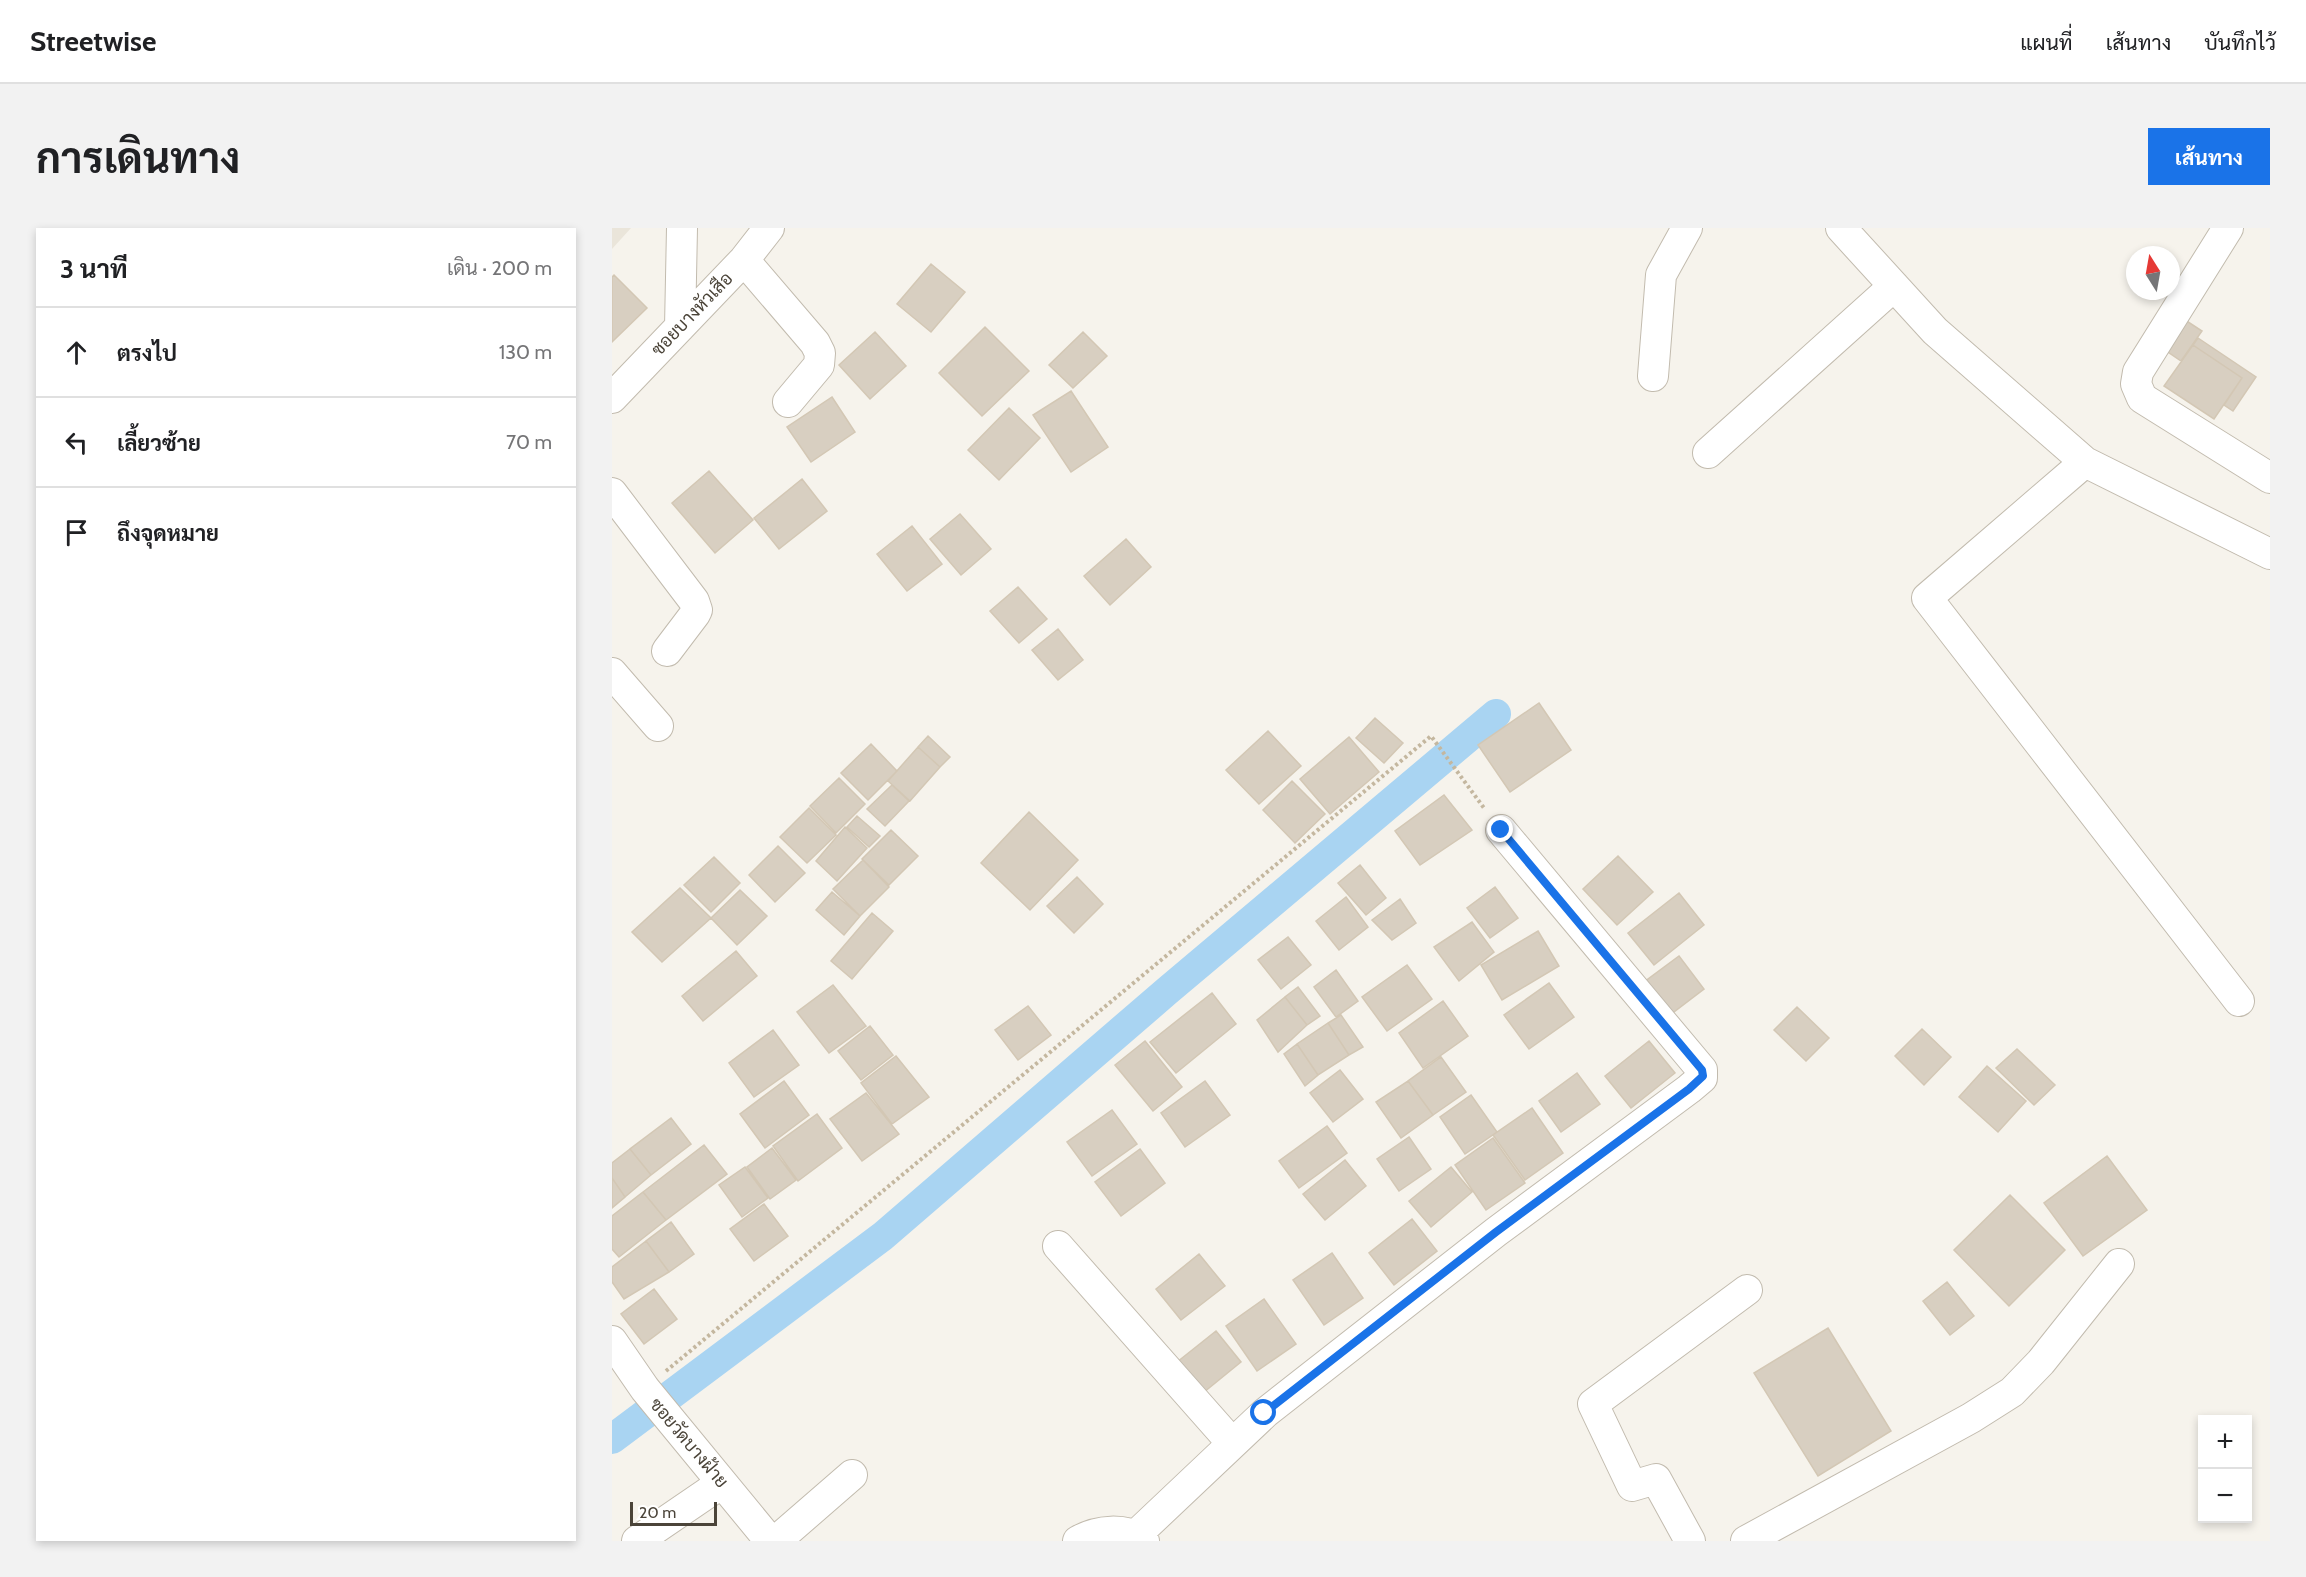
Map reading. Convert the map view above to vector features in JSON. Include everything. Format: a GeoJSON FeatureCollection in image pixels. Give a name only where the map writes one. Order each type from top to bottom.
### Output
{"type":"FeatureCollection","features":[{"type":"Feature","properties":{"kind":"street"},"geometry":{"type":"LineString","coordinates":[[680,327],[682,228]]}},
{"type":"Feature","properties":{"kind":"street","name":"ซอยบางหัวเสือ"},"geometry":{"type":"LineString","coordinates":[[612,398],[744,260],[769,228]]}},
{"type":"Feature","properties":{"kind":"street"},"geometry":{"type":"LineString","coordinates":[[1653,376],[1661,275],[1687,228]]}},
{"type":"Feature","properties":{"kind":"street"},"geometry":{"type":"LineString","coordinates":[[1841,228],[1935,331],[2085,462],[2270,554]]}},
{"type":"Feature","properties":{"kind":"street"},"geometry":{"type":"LineString","coordinates":[[2228,228],[2138,372],[2136,384],[2142,398],[2270,478]]}},
{"type":"Feature","properties":{"kind":"street"},"geometry":{"type":"LineString","coordinates":[[744,260],[815,343],[820,352],[819,365],[788,402]]}},
{"type":"Feature","properties":{"kind":"street"},"geometry":{"type":"LineString","coordinates":[[1708,453],[1894,286]]}},
{"type":"Feature","properties":{"kind":"street"},"geometry":{"type":"LineString","coordinates":[[2085,462],[1927,598],[2239,1001]]}},
{"type":"Feature","properties":{"kind":"street"},"geometry":{"type":"LineString","coordinates":[[612,493],[694,601],[697,610],[695,614],[667,651]]}},
{"type":"Feature","properties":{"kind":"street"},"geometry":{"type":"LineString","coordinates":[[612,672],[658,726]]}},
{"type":"Feature","properties":{"kind":"street"},"geometry":{"type":"LineString","coordinates":[[1078,1541],[1091,1533],[1115,1532],[1140,1538],[1264,1413],[1487,1240],[1702,1078],[1702,1070],[1501,830]]}},
{"type":"Feature","properties":{"kind":"street"},"geometry":{"type":"LineString","coordinates":[[1058,1246],[1232,1443]]}},
{"type":"Feature","properties":{"kind":"street"},"geometry":{"type":"LineString","coordinates":[[1746,1541],[1971,1419],[2012,1392],[2042,1362],[2119,1264]]}},
{"type":"Feature","properties":{"kind":"street"},"geometry":{"type":"LineString","coordinates":[[1690,1541],[1656,1479],[1632,1486],[1593,1404],[1747,1290]]}},
{"type":"Feature","properties":{"kind":"street","name":"ซอยวัดบางฝ้าย"},"geometry":{"type":"LineString","coordinates":[[612,1341],[645,1389],[770,1541]]}},
{"type":"Feature","properties":{"kind":"street"},"geometry":{"type":"LineString","coordinates":[[776,1541],[852,1475]]}},
{"type":"Feature","properties":{"kind":"street"},"geometry":{"type":"LineString","coordinates":[[637,1541],[722,1483]]}},
{"type":"Feature","properties":{"kind":"path"},"geometry":{"type":"LineString","coordinates":[[645,1389],[1431,736],[1483,806]]}},
{"type":"Feature","properties":{"kind":"shaded area"},"geometry":{"type":"Polygon","coordinates":[[[612,228],[631,228],[612,249],[612,228]]]}},
{"type":"Feature","properties":{"kind":"building"},"geometry":{"type":"Polygon","coordinates":[[[931,264],[965,292],[931,332],[897,304],[931,264]]]}},
{"type":"Feature","properties":{"kind":"building"},"geometry":{"type":"Polygon","coordinates":[[[614,275],[647,308],[612,342],[612,277],[614,275]]]}},
{"type":"Feature","properties":{"kind":"building"},"geometry":{"type":"Polygon","coordinates":[[[2182,318],[2202,331],[2181,361],[2162,348],[2182,318]]]}},
{"type":"Feature","properties":{"kind":"building"},"geometry":{"type":"Polygon","coordinates":[[[985,327],[1029,371],[982,416],[939,373],[985,327]]]}},
{"type":"Feature","properties":{"kind":"building"},"geometry":{"type":"Polygon","coordinates":[[[875,332],[906,366],[870,399],[839,365],[875,332]]]}},
{"type":"Feature","properties":{"kind":"building"},"geometry":{"type":"Polygon","coordinates":[[[1083,332],[1107,356],[1073,388],[1049,365],[1083,332]]]}},
{"type":"Feature","properties":{"kind":"building"},"geometry":{"type":"Polygon","coordinates":[[[2198,338],[2256,377],[2233,411],[2224,405],[2242,378],[2193,345],[2198,338]]]}},
{"type":"Feature","properties":{"kind":"building"},"geometry":{"type":"Polygon","coordinates":[[[2193,345],[2242,378],[2214,419],[2164,386],[2193,345]]]}},
{"type":"Feature","properties":{"kind":"building"},"geometry":{"type":"Polygon","coordinates":[[[1071,391],[1108,447],[1071,472],[1033,415],[1071,391]]]}},
{"type":"Feature","properties":{"kind":"building"},"geometry":{"type":"Polygon","coordinates":[[[832,397],[855,432],[811,462],[787,427],[832,397]]]}},
{"type":"Feature","properties":{"kind":"building"},"geometry":{"type":"Polygon","coordinates":[[[1009,408],[1040,438],[999,480],[968,450],[1009,408]]]}},
{"type":"Feature","properties":{"kind":"building"},"geometry":{"type":"Polygon","coordinates":[[[709,471],[753,520],[715,553],[672,503],[709,471]]]}},
{"type":"Feature","properties":{"kind":"building"},"geometry":{"type":"Polygon","coordinates":[[[802,479],[827,511],[779,549],[754,518],[802,479]]]}},
{"type":"Feature","properties":{"kind":"building"},"geometry":{"type":"Polygon","coordinates":[[[960,514],[991,549],[961,575],[930,539],[960,514]]]}},
{"type":"Feature","properties":{"kind":"building"},"geometry":{"type":"Polygon","coordinates":[[[912,526],[942,564],[907,591],[877,554],[912,526]]]}},
{"type":"Feature","properties":{"kind":"building"},"geometry":{"type":"Polygon","coordinates":[[[1126,539],[1151,567],[1110,605],[1084,576],[1126,539]]]}},
{"type":"Feature","properties":{"kind":"building"},"geometry":{"type":"Polygon","coordinates":[[[1018,587],[1047,619],[1019,643],[990,611],[1018,587]]]}},
{"type":"Feature","properties":{"kind":"building"},"geometry":{"type":"Polygon","coordinates":[[[1058,629],[1083,660],[1058,680],[1032,650],[1058,629]]]}},
{"type":"Feature","properties":{"kind":"building"},"geometry":{"type":"Polygon","coordinates":[[[1539,703],[1571,750],[1510,792],[1478,745],[1539,703]]]}},
{"type":"Feature","properties":{"kind":"building"},"geometry":{"type":"Polygon","coordinates":[[[1375,718],[1403,743],[1384,763],[1356,738],[1375,718]]]}},
{"type":"Feature","properties":{"kind":"building"},"geometry":{"type":"Polygon","coordinates":[[[1268,731],[1301,766],[1259,804],[1226,770],[1268,731]]]}},
{"type":"Feature","properties":{"kind":"building"},"geometry":{"type":"Polygon","coordinates":[[[928,736],[950,757],[940,767],[918,747],[928,736]]]}},
{"type":"Feature","properties":{"kind":"building"},"geometry":{"type":"Polygon","coordinates":[[[1349,737],[1379,772],[1330,814],[1300,779],[1349,737]]]}},
{"type":"Feature","properties":{"kind":"building"},"geometry":{"type":"Polygon","coordinates":[[[871,744],[897,771],[868,800],[841,773],[871,744]]]}},
{"type":"Feature","properties":{"kind":"building"},"geometry":{"type":"Polygon","coordinates":[[[918,747],[940,767],[910,801],[888,781],[918,747]]]}},
{"type":"Feature","properties":{"kind":"building"},"geometry":{"type":"Polygon","coordinates":[[[839,778],[865,804],[836,833],[810,806],[839,778]]]}},
{"type":"Feature","properties":{"kind":"building"},"geometry":{"type":"Polygon","coordinates":[[[1292,781],[1325,814],[1295,843],[1263,810],[1292,781]]]}},
{"type":"Feature","properties":{"kind":"building"},"geometry":{"type":"Polygon","coordinates":[[[892,785],[909,801],[885,826],[867,809],[892,785]]]}},
{"type":"Feature","properties":{"kind":"building"},"geometry":{"type":"Polygon","coordinates":[[[1444,795],[1472,830],[1420,865],[1395,831],[1444,795]]]}},
{"type":"Feature","properties":{"kind":"building"},"geometry":{"type":"Polygon","coordinates":[[[809,808],[836,835],[807,863],[780,837],[809,808]]]}},
{"type":"Feature","properties":{"kind":"building"},"geometry":{"type":"Polygon","coordinates":[[[1029,812],[1078,860],[1030,910],[981,863],[1029,812]]]}},
{"type":"Feature","properties":{"kind":"building"},"geometry":{"type":"Polygon","coordinates":[[[857,816],[880,836],[869,847],[847,827],[857,816]]]}},
{"type":"Feature","properties":{"kind":"building"},"geometry":{"type":"Polygon","coordinates":[[[845,827],[867,848],[837,881],[816,861],[845,827]]]}},
{"type":"Feature","properties":{"kind":"building"},"geometry":{"type":"Polygon","coordinates":[[[891,830],[918,856],[889,885],[862,859],[891,830]]]}},
{"type":"Feature","properties":{"kind":"building"},"geometry":{"type":"Polygon","coordinates":[[[778,846],[805,873],[775,902],[749,875],[778,846]]]}},
{"type":"Feature","properties":{"kind":"building"},"geometry":{"type":"Polygon","coordinates":[[[1618,856],[1653,892],[1617,925],[1583,889],[1618,856]]]}},
{"type":"Feature","properties":{"kind":"building"},"geometry":{"type":"Polygon","coordinates":[[[714,857],[740,883],[711,912],[684,885],[714,857]]]}},
{"type":"Feature","properties":{"kind":"building"},"geometry":{"type":"Polygon","coordinates":[[[863,860],[889,887],[860,916],[833,889],[863,860]]]}},
{"type":"Feature","properties":{"kind":"building"},"geometry":{"type":"Polygon","coordinates":[[[1360,865],[1386,898],[1366,915],[1338,883],[1360,865]]]}},
{"type":"Feature","properties":{"kind":"building"},"geometry":{"type":"Polygon","coordinates":[[[1077,877],[1103,904],[1074,933],[1047,906],[1077,877]]]}},
{"type":"Feature","properties":{"kind":"building"},"geometry":{"type":"Polygon","coordinates":[[[1495,887],[1518,918],[1490,938],[1467,908],[1495,887]]]}},
{"type":"Feature","properties":{"kind":"building"},"geometry":{"type":"Polygon","coordinates":[[[680,888],[711,918],[662,962],[632,932],[680,888]]]}},
{"type":"Feature","properties":{"kind":"building"},"geometry":{"type":"Polygon","coordinates":[[[740,890],[767,916],[737,945],[711,918],[740,890]]]}},
{"type":"Feature","properties":{"kind":"building"},"geometry":{"type":"Polygon","coordinates":[[[832,892],[860,916],[844,935],[816,910],[832,892]]]}},
{"type":"Feature","properties":{"kind":"building"},"geometry":{"type":"Polygon","coordinates":[[[1679,893],[1704,925],[1654,965],[1628,933],[1679,893]]]}},
{"type":"Feature","properties":{"kind":"building"},"geometry":{"type":"Polygon","coordinates":[[[1346,897],[1368,927],[1339,950],[1316,921],[1346,897]]]}},
{"type":"Feature","properties":{"kind":"building"},"geometry":{"type":"Polygon","coordinates":[[[1400,899],[1416,923],[1392,940],[1372,920],[1400,899]]]}},
{"type":"Feature","properties":{"kind":"building"},"geometry":{"type":"Polygon","coordinates":[[[872,913],[893,931],[852,979],[831,961],[872,913]]]}},
{"type":"Feature","properties":{"kind":"building"},"geometry":{"type":"Polygon","coordinates":[[[1472,922],[1494,952],[1459,981],[1434,947],[1472,922]]]}},
{"type":"Feature","properties":{"kind":"building"},"geometry":{"type":"Polygon","coordinates":[[[1538,931],[1559,966],[1502,1000],[1481,965],[1538,931]]]}},
{"type":"Feature","properties":{"kind":"building"},"geometry":{"type":"Polygon","coordinates":[[[1288,937],[1311,965],[1281,989],[1258,960],[1288,937]]]}},
{"type":"Feature","properties":{"kind":"building"},"geometry":{"type":"Polygon","coordinates":[[[736,951],[757,976],[703,1021],[682,996],[736,951]]]}},
{"type":"Feature","properties":{"kind":"building"},"geometry":{"type":"Polygon","coordinates":[[[1679,956],[1704,989],[1666,1018],[1640,985],[1679,956]]]}},
{"type":"Feature","properties":{"kind":"building"},"geometry":{"type":"Polygon","coordinates":[[[1407,965],[1432,999],[1387,1031],[1362,997],[1407,965]]]}},
{"type":"Feature","properties":{"kind":"building"},"geometry":{"type":"Polygon","coordinates":[[[1336,970],[1358,1001],[1336,1017],[1314,987],[1336,970]]]}},
{"type":"Feature","properties":{"kind":"building"},"geometry":{"type":"Polygon","coordinates":[[[1549,983],[1574,1017],[1529,1049],[1504,1015],[1549,983]]]}},
{"type":"Feature","properties":{"kind":"building"},"geometry":{"type":"Polygon","coordinates":[[[833,985],[866,1026],[829,1053],[797,1012],[833,985]]]}},
{"type":"Feature","properties":{"kind":"building"},"geometry":{"type":"Polygon","coordinates":[[[1298,987],[1320,1016],[1307,1025],[1285,997],[1298,987]]]}},
{"type":"Feature","properties":{"kind":"building"},"geometry":{"type":"Polygon","coordinates":[[[1212,993],[1236,1024],[1176,1073],[1150,1042],[1212,993]]]}},
{"type":"Feature","properties":{"kind":"building"},"geometry":{"type":"Polygon","coordinates":[[[1285,997],[1307,1025],[1278,1052],[1257,1020],[1285,997]]]}},
{"type":"Feature","properties":{"kind":"building"},"geometry":{"type":"Polygon","coordinates":[[[1443,1001],[1468,1036],[1423,1068],[1399,1033],[1443,1001]]]}},
{"type":"Feature","properties":{"kind":"building"},"geometry":{"type":"Polygon","coordinates":[[[1028,1006],[1051,1035],[1018,1060],[995,1030],[1028,1006]]]}},
{"type":"Feature","properties":{"kind":"building"},"geometry":{"type":"Polygon","coordinates":[[[1797,1007],[1829,1038],[1806,1061],[1774,1030],[1797,1007]]]}},
{"type":"Feature","properties":{"kind":"building"},"geometry":{"type":"Polygon","coordinates":[[[1341,1015],[1363,1047],[1349,1055],[1328,1023],[1341,1015]]]}},
{"type":"Feature","properties":{"kind":"building"},"geometry":{"type":"Polygon","coordinates":[[[1328,1023],[1349,1055],[1318,1075],[1297,1044],[1328,1023]]]}},
{"type":"Feature","properties":{"kind":"building"},"geometry":{"type":"Polygon","coordinates":[[[870,1026],[893,1055],[861,1080],[838,1051],[870,1026]]]}},
{"type":"Feature","properties":{"kind":"building"},"geometry":{"type":"Polygon","coordinates":[[[1922,1029],[1951,1057],[1924,1085],[1895,1056],[1922,1029]]]}},
{"type":"Feature","properties":{"kind":"building"},"geometry":{"type":"Polygon","coordinates":[[[773,1030],[799,1065],[754,1097],[729,1063],[773,1030]]]}},
{"type":"Feature","properties":{"kind":"building"},"geometry":{"type":"Polygon","coordinates":[[[1145,1041],[1182,1087],[1153,1111],[1115,1065],[1145,1041]]]}},
{"type":"Feature","properties":{"kind":"building"},"geometry":{"type":"Polygon","coordinates":[[[1649,1041],[1675,1073],[1631,1108],[1605,1076],[1649,1041]]]}},
{"type":"Feature","properties":{"kind":"building"},"geometry":{"type":"Polygon","coordinates":[[[1297,1044],[1318,1075],[1305,1086],[1284,1054],[1297,1044]]]}},
{"type":"Feature","properties":{"kind":"building"},"geometry":{"type":"Polygon","coordinates":[[[2017,1049],[2055,1085],[2034,1105],[1996,1068],[2017,1049]]]}},
{"type":"Feature","properties":{"kind":"building"},"geometry":{"type":"Polygon","coordinates":[[[896,1056],[929,1097],[892,1124],[861,1083],[896,1056]]]}},
{"type":"Feature","properties":{"kind":"building"},"geometry":{"type":"Polygon","coordinates":[[[1441,1057],[1466,1092],[1433,1115],[1408,1081],[1441,1057]]]}},
{"type":"Feature","properties":{"kind":"building"},"geometry":{"type":"Polygon","coordinates":[[[1987,1066],[2026,1101],[1998,1132],[1959,1097],[1987,1066]]]}},
{"type":"Feature","properties":{"kind":"building"},"geometry":{"type":"Polygon","coordinates":[[[1340,1070],[1363,1099],[1333,1122],[1310,1093],[1340,1070]]]}},
{"type":"Feature","properties":{"kind":"building"},"geometry":{"type":"Polygon","coordinates":[[[1577,1073],[1600,1104],[1561,1132],[1539,1101],[1577,1073]]]}},
{"type":"Feature","properties":{"kind":"building"},"geometry":{"type":"Polygon","coordinates":[[[784,1081],[809,1115],[765,1148],[740,1114],[784,1081]]]}},
{"type":"Feature","properties":{"kind":"building"},"geometry":{"type":"Polygon","coordinates":[[[1205,1081],[1230,1115],[1185,1147],[1161,1113],[1205,1081]]]}},
{"type":"Feature","properties":{"kind":"building"},"geometry":{"type":"Polygon","coordinates":[[[1408,1081],[1433,1115],[1401,1138],[1376,1102],[1408,1081]]]}},
{"type":"Feature","properties":{"kind":"building"},"geometry":{"type":"Polygon","coordinates":[[[866,1093],[899,1134],[862,1161],[830,1119],[866,1093]]]}},
{"type":"Feature","properties":{"kind":"building"},"geometry":{"type":"Polygon","coordinates":[[[1471,1095],[1497,1132],[1465,1154],[1440,1117],[1471,1095]]]}},
{"type":"Feature","properties":{"kind":"building"},"geometry":{"type":"Polygon","coordinates":[[[1532,1108],[1563,1153],[1525,1180],[1493,1135],[1532,1108]]]}},
{"type":"Feature","properties":{"kind":"building"},"geometry":{"type":"Polygon","coordinates":[[[1112,1110],[1137,1144],[1092,1176],[1067,1142],[1112,1110]]]}},
{"type":"Feature","properties":{"kind":"building"},"geometry":{"type":"Polygon","coordinates":[[[817,1114],[842,1148],[798,1181],[773,1146],[817,1114]]]}},
{"type":"Feature","properties":{"kind":"building"},"geometry":{"type":"Polygon","coordinates":[[[671,1118],[691,1144],[651,1175],[630,1149],[671,1118]]]}},
{"type":"Feature","properties":{"kind":"building"},"geometry":{"type":"Polygon","coordinates":[[[1327,1126],[1347,1153],[1299,1188],[1279,1161],[1327,1126]]]}},
{"type":"Feature","properties":{"kind":"building"},"geometry":{"type":"Polygon","coordinates":[[[1409,1137],[1431,1169],[1399,1191],[1377,1159],[1409,1137]]]}},
{"type":"Feature","properties":{"kind":"building"},"geometry":{"type":"Polygon","coordinates":[[[1493,1138],[1525,1183],[1486,1210],[1455,1165],[1493,1138]]]}},
{"type":"Feature","properties":{"kind":"building"},"geometry":{"type":"Polygon","coordinates":[[[704,1145],[727,1174],[666,1220],[643,1192],[704,1145]]]}},
{"type":"Feature","properties":{"kind":"building"},"geometry":{"type":"Polygon","coordinates":[[[772,1148],[796,1180],[770,1199],[747,1167],[772,1148]]]}},
{"type":"Feature","properties":{"kind":"building"},"geometry":{"type":"Polygon","coordinates":[[[630,1149],[651,1175],[625,1197],[612,1178],[612,1163],[630,1149]]]}},
{"type":"Feature","properties":{"kind":"building"},"geometry":{"type":"Polygon","coordinates":[[[1140,1149],[1165,1183],[1121,1216],[1095,1182],[1140,1149]]]}},
{"type":"Feature","properties":{"kind":"building"},"geometry":{"type":"Polygon","coordinates":[[[2107,1156],[2147,1210],[2083,1256],[2044,1203],[2107,1156]]]}},
{"type":"Feature","properties":{"kind":"building"},"geometry":{"type":"Polygon","coordinates":[[[1345,1160],[1366,1186],[1325,1220],[1303,1194],[1345,1160]]]}},
{"type":"Feature","properties":{"kind":"building"},"geometry":{"type":"Polygon","coordinates":[[[745,1167],[768,1198],[742,1217],[719,1185],[745,1167]]]}},
{"type":"Feature","properties":{"kind":"building"},"geometry":{"type":"Polygon","coordinates":[[[1451,1167],[1472,1192],[1431,1227],[1409,1201],[1451,1167]]]}},
{"type":"Feature","properties":{"kind":"building"},"geometry":{"type":"Polygon","coordinates":[[[612,1178],[625,1197],[612,1208],[612,1178]]]}},
{"type":"Feature","properties":{"kind":"building"},"geometry":{"type":"Polygon","coordinates":[[[643,1192],[666,1220],[619,1257],[612,1249],[612,1216],[643,1192]]]}},
{"type":"Feature","properties":{"kind":"building"},"geometry":{"type":"Polygon","coordinates":[[[2010,1195],[2065,1250],[2009,1306],[1954,1250],[2010,1195]]]}},
{"type":"Feature","properties":{"kind":"building"},"geometry":{"type":"Polygon","coordinates":[[[764,1204],[788,1236],[754,1261],[730,1229],[764,1204]]]}},
{"type":"Feature","properties":{"kind":"building"},"geometry":{"type":"Polygon","coordinates":[[[1412,1219],[1437,1251],[1394,1285],[1369,1253],[1412,1219]]]}},
{"type":"Feature","properties":{"kind":"building"},"geometry":{"type":"Polygon","coordinates":[[[671,1222],[694,1254],[669,1272],[646,1241],[671,1222]]]}},
{"type":"Feature","properties":{"kind":"building"},"geometry":{"type":"Polygon","coordinates":[[[646,1241],[669,1272],[624,1299],[612,1282],[612,1267],[646,1241]]]}},
{"type":"Feature","properties":{"kind":"building"},"geometry":{"type":"Polygon","coordinates":[[[1332,1253],[1363,1298],[1324,1325],[1293,1280],[1332,1253]]]}},
{"type":"Feature","properties":{"kind":"building"},"geometry":{"type":"Polygon","coordinates":[[[1199,1254],[1225,1286],[1181,1320],[1156,1289],[1199,1254]]]}},
{"type":"Feature","properties":{"kind":"building"},"geometry":{"type":"Polygon","coordinates":[[[1947,1282],[1974,1316],[1950,1335],[1923,1301],[1947,1282]]]}},
{"type":"Feature","properties":{"kind":"building"},"geometry":{"type":"Polygon","coordinates":[[[654,1289],[677,1319],[644,1344],[621,1314],[654,1289]]]}},
{"type":"Feature","properties":{"kind":"building"},"geometry":{"type":"Polygon","coordinates":[[[1264,1299],[1296,1344],[1257,1371],[1226,1326],[1264,1299]]]}},
{"type":"Feature","properties":{"kind":"building"},"geometry":{"type":"Polygon","coordinates":[[[1828,1328],[1891,1431],[1818,1476],[1754,1373],[1828,1328]]]}},
{"type":"Feature","properties":{"kind":"building"},"geometry":{"type":"Polygon","coordinates":[[[1216,1331],[1241,1362],[1198,1397],[1172,1366],[1216,1331]]]}},
{"type":"Feature","properties":{"kind":"waterway"},"geometry":{"type":"LineString","coordinates":[[612,1439],[883,1236],[1167,991],[1496,714]]}},
{"type":"Feature","properties":{"kind":"route"},"geometry":{"type":"LineString","coordinates":[[1264,1413],[1496,1232],[1689,1089],[1703,1076],[1702,1070],[1501,830]]}}]}
